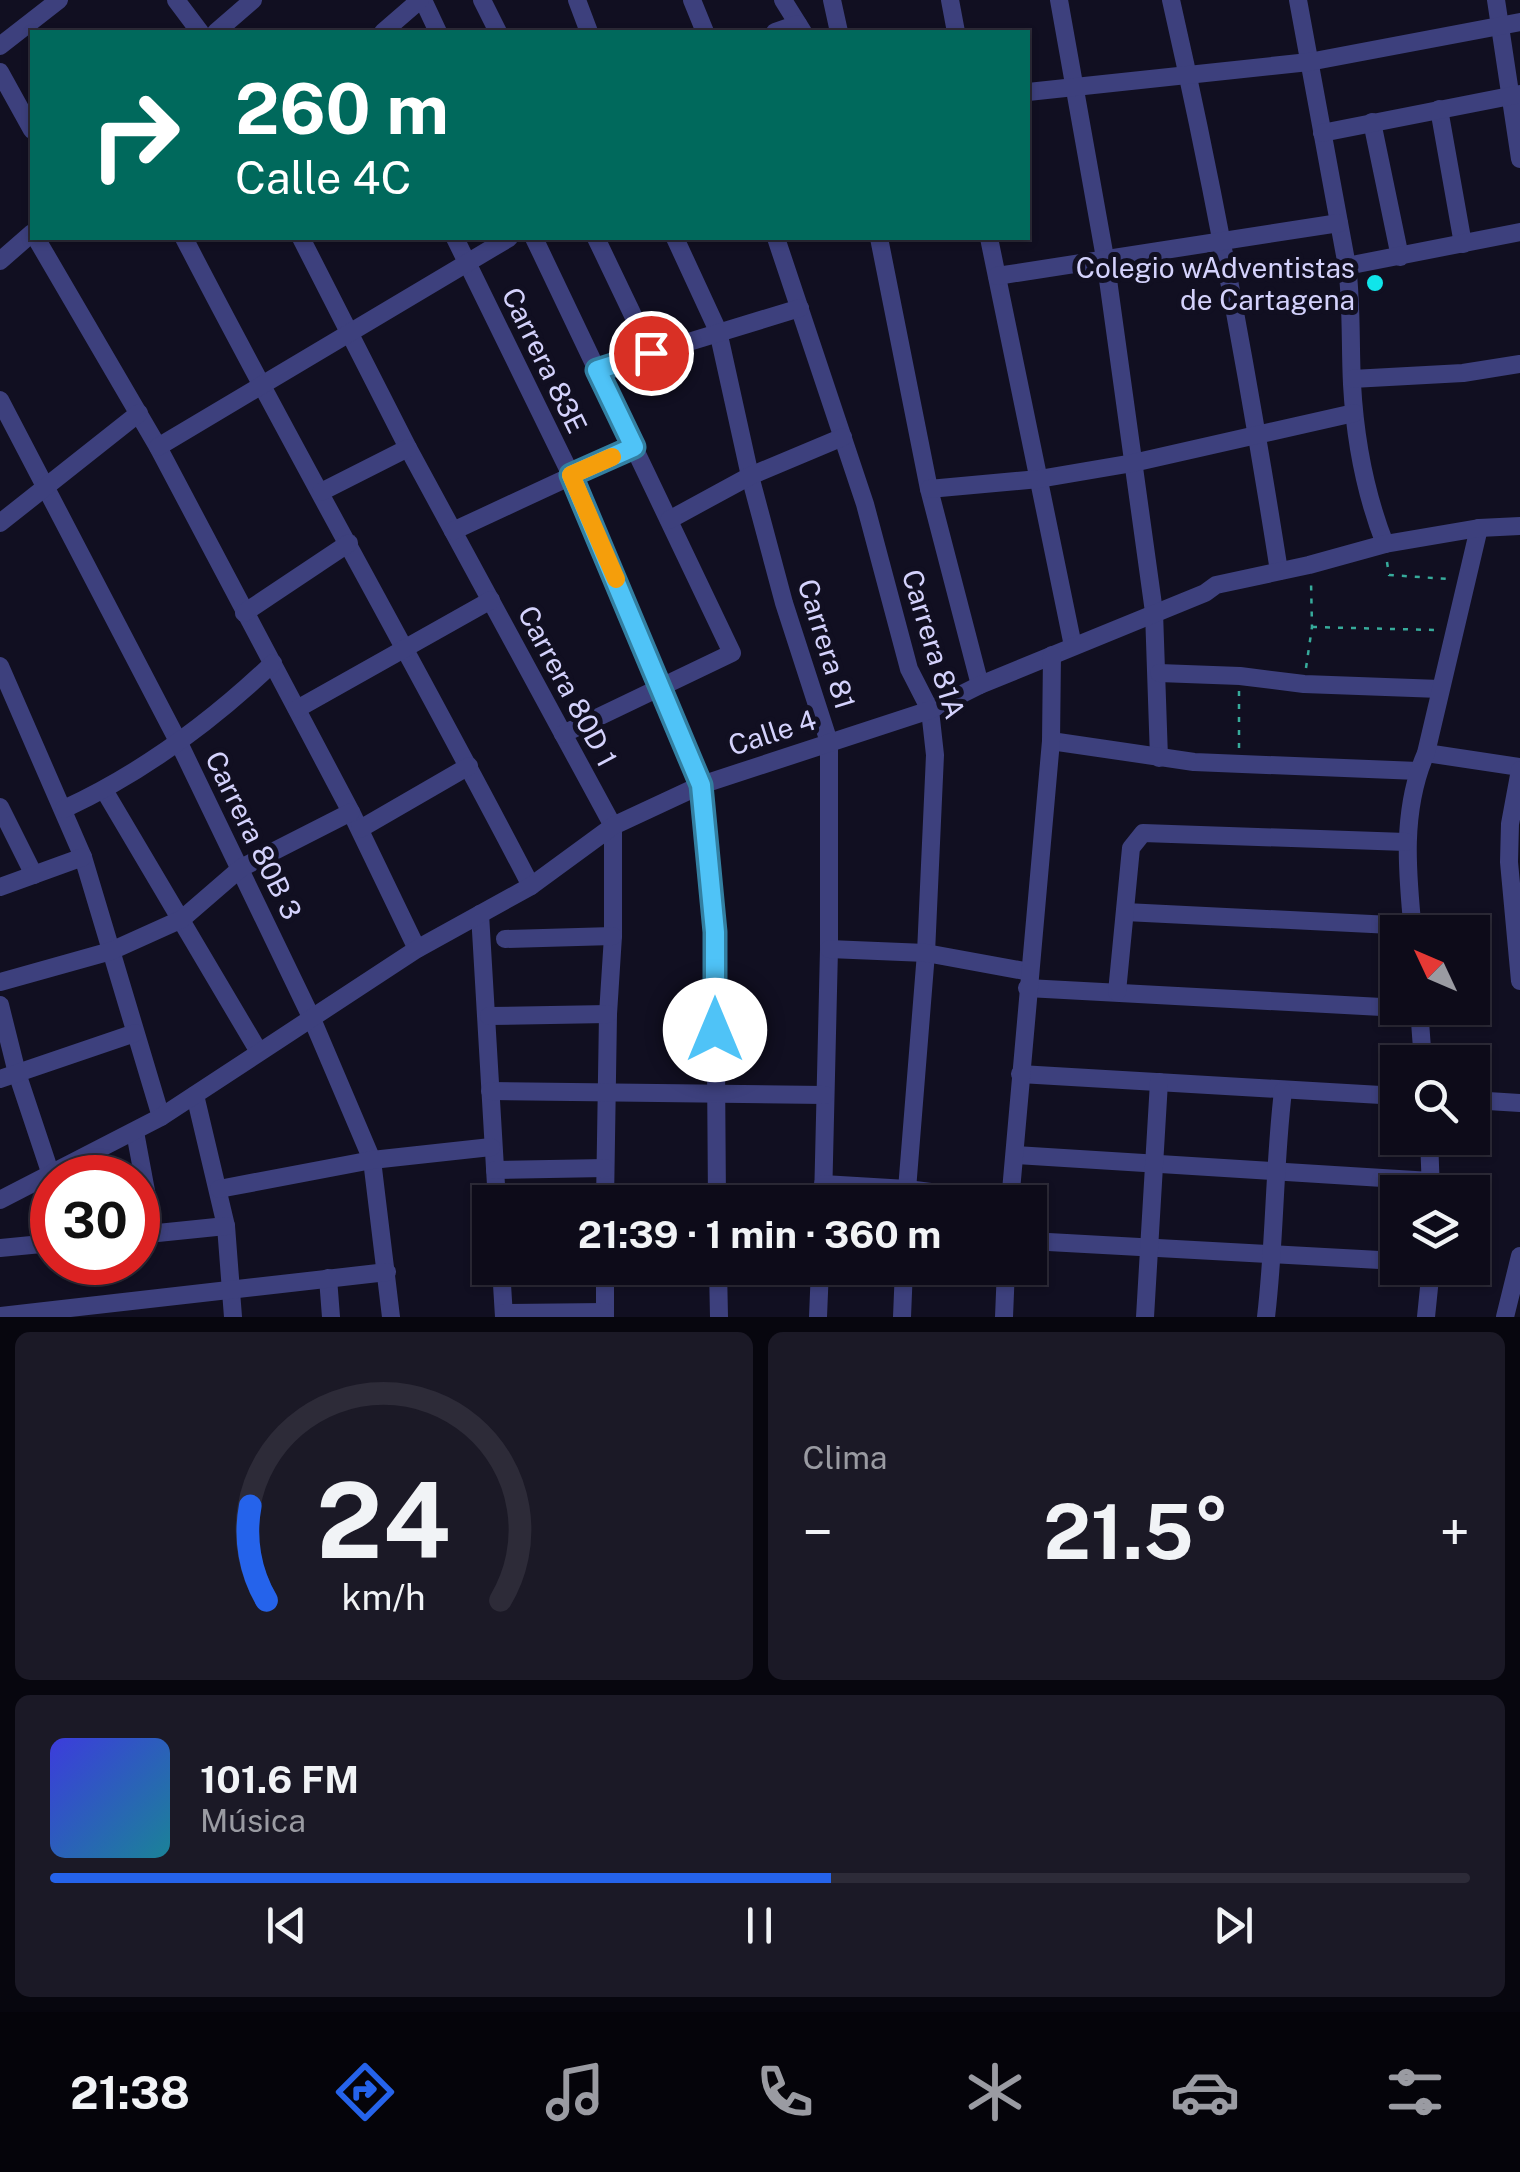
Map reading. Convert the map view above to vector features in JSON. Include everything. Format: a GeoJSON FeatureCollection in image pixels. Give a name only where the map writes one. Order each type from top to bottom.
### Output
{"type":"FeatureCollection","features":[{"type":"Feature","properties":{"kind":"street"},"geometry":{"type":"LineString","coordinates":[[0,46],[59,0]]}},
{"type":"Feature","properties":{"kind":"street"},"geometry":{"type":"LineString","coordinates":[[176,0],[198,30]]}},
{"type":"Feature","properties":{"kind":"street"},"geometry":{"type":"LineString","coordinates":[[218,30],[254,0]]}},
{"type":"Feature","properties":{"kind":"street"},"geometry":{"type":"LineString","coordinates":[[384,30],[399,7],[421,0],[437,30]]}},
{"type":"Feature","properties":{"kind":"street"},"geometry":{"type":"LineString","coordinates":[[482,0],[497,30]]}},
{"type":"Feature","properties":{"kind":"street"},"geometry":{"type":"LineString","coordinates":[[577,0],[588,30]]}},
{"type":"Feature","properties":{"kind":"street"},"geometry":{"type":"LineString","coordinates":[[692,0],[704,30]]}},
{"type":"Feature","properties":{"kind":"street"},"geometry":{"type":"LineString","coordinates":[[782,0],[801,28]]}},
{"type":"Feature","properties":{"kind":"street"},"geometry":{"type":"LineString","coordinates":[[832,0],[838,30]]}},
{"type":"Feature","properties":{"kind":"street"},"geometry":{"type":"LineString","coordinates":[[950,0],[956,30]]}},
{"type":"Feature","properties":{"kind":"street"},"geometry":{"type":"LineString","coordinates":[[1059,0],[1105,258],[1154,612],[1159,758]]}},
{"type":"Feature","properties":{"kind":"street"},"geometry":{"type":"LineString","coordinates":[[1171,0],[1222,241],[1279,572]]}},
{"type":"Feature","properties":{"kind":"street"},"geometry":{"type":"LineString","coordinates":[[1298,0],[1347,266],[1354,412],[1369,502],[1385,544]]}},
{"type":"Feature","properties":{"kind":"street"},"geometry":{"type":"LineString","coordinates":[[1496,0],[1515,94],[1520,158]]}},
{"type":"Feature","properties":{"kind":"street"},"geometry":{"type":"LineString","coordinates":[[1030,92],[1309,62],[1520,22]]}},
{"type":"Feature","properties":{"kind":"street"},"geometry":{"type":"LineString","coordinates":[[0,72],[30,126]]}},
{"type":"Feature","properties":{"kind":"street"},"geometry":{"type":"LineString","coordinates":[[1322,133],[1515,94]]}},
{"type":"Feature","properties":{"kind":"street"},"geometry":{"type":"LineString","coordinates":[[1439,109],[1463,244]]}},
{"type":"Feature","properties":{"kind":"street"},"geometry":{"type":"LineString","coordinates":[[1372,122],[1400,257]]}},
{"type":"Feature","properties":{"kind":"street"},"geometry":{"type":"LineString","coordinates":[[997,276],[1339,223]]}},
{"type":"Feature","properties":{"kind":"street"},"geometry":{"type":"LineString","coordinates":[[1347,266],[1520,232]]}},
{"type":"Feature","properties":{"kind":"street"},"geometry":{"type":"LineString","coordinates":[[0,262],[30,238]]}},
{"type":"Feature","properties":{"kind":"street"},"geometry":{"type":"LineString","coordinates":[[37,240],[158,447],[298,709],[416,949]]}},
{"type":"Feature","properties":{"kind":"street"},"geometry":{"type":"LineString","coordinates":[[185,240],[260,386],[407,648],[531,886]]}},
{"type":"Feature","properties":{"kind":"street","name":"Carrera 80D 1"},"geometry":{"type":"LineString","coordinates":[[302,240],[408,448],[613,826],[605,1185]]}},
{"type":"Feature","properties":{"kind":"street","name":"Carrera 83E"},"geometry":{"type":"LineString","coordinates":[[456,240],[571,475],[701,785],[715,932],[717,1185]]}},
{"type":"Feature","properties":{"kind":"street"},"geometry":{"type":"LineString","coordinates":[[158,447],[506,240]]}},
{"type":"Feature","properties":{"kind":"street"},"geometry":{"type":"LineString","coordinates":[[535,240],[732,654],[563,734]]}},
{"type":"Feature","properties":{"kind":"street"},"geometry":{"type":"LineString","coordinates":[[597,240],[651,353]]}},
{"type":"Feature","properties":{"kind":"street","name":"Carrera 81"},"geometry":{"type":"LineString","coordinates":[[676,240],[718,332],[784,603],[828,742],[829,949],[823,1185]]}},
{"type":"Feature","properties":{"kind":"street","name":"Carrera 81A"},"geometry":{"type":"LineString","coordinates":[[777,240],[865,504],[909,669],[930,710],[936,755],[926,954],[907,1185]]}},
{"type":"Feature","properties":{"kind":"street"},"geometry":{"type":"LineString","coordinates":[[880,240],[929,489],[980,685]]}},
{"type":"Feature","properties":{"kind":"street"},"geometry":{"type":"LineString","coordinates":[[989,240],[1073,646]]}},
{"type":"Feature","properties":{"kind":"street"},"geometry":{"type":"LineString","coordinates":[[597,370],[800,308]]}},
{"type":"Feature","properties":{"kind":"street"},"geometry":{"type":"LineString","coordinates":[[1352,378],[1462,373],[1520,364]]}},
{"type":"Feature","properties":{"kind":"street","name":"Carrera 80B 3"},"geometry":{"type":"LineString","coordinates":[[0,400],[179,743],[312,1019],[372,1160],[392,1317]]}},
{"type":"Feature","properties":{"kind":"street"},"geometry":{"type":"LineString","coordinates":[[929,489],[1040,479],[1133,463],[1354,412]]}},
{"type":"Feature","properties":{"kind":"street"},"geometry":{"type":"LineString","coordinates":[[0,523],[138,413]]}},
{"type":"Feature","properties":{"kind":"street"},"geometry":{"type":"LineString","coordinates":[[670,520],[750,476],[842,437]]}},
{"type":"Feature","properties":{"kind":"street"},"geometry":{"type":"LineString","coordinates":[[453,531],[634,447]]}},
{"type":"Feature","properties":{"kind":"street"},"geometry":{"type":"LineString","coordinates":[[321,492],[408,448]]}},
{"type":"Feature","properties":{"kind":"street","name":"Calle 4"},"geometry":{"type":"LineString","coordinates":[[87,1155],[161,1117],[416,949],[531,886],[613,826],[701,785],[930,710],[1216,585],[1309,566],[1385,544],[1479,528],[1520,526]]}},
{"type":"Feature","properties":{"kind":"street"},"geometry":{"type":"LineString","coordinates":[[1411,915],[1406,842],[1418,771],[1457,630],[1479,528]]}},
{"type":"Feature","properties":{"kind":"street"},"geometry":{"type":"LineString","coordinates":[[244,613],[348,544]]}},
{"type":"Feature","properties":{"kind":"street"},"geometry":{"type":"LineString","coordinates":[[298,709],[490,600]]}},
{"type":"Feature","properties":{"kind":"street"},"geometry":{"type":"LineString","coordinates":[[1011,1185],[1051,741],[1052,655]]}},
{"type":"Feature","properties":{"kind":"street"},"geometry":{"type":"LineString","coordinates":[[64,808],[104,790],[179,743],[234,700],[272,663]]}},
{"type":"Feature","properties":{"kind":"street"},"geometry":{"type":"LineString","coordinates":[[0,666],[83,857],[161,1117]]}},
{"type":"Feature","properties":{"kind":"street"},"geometry":{"type":"LineString","coordinates":[[1158,673],[1440,690]]}},
{"type":"Feature","properties":{"kind":"street"},"geometry":{"type":"LineString","coordinates":[[1051,741],[1159,758],[1418,771]]}},
{"type":"Feature","properties":{"kind":"street"},"geometry":{"type":"LineString","coordinates":[[1426,753],[1520,769],[1510,824],[1509,862],[1520,982]]}},
{"type":"Feature","properties":{"kind":"street"},"geometry":{"type":"LineString","coordinates":[[360,830],[469,766]]}},
{"type":"Feature","properties":{"kind":"street"},"geometry":{"type":"LineString","coordinates":[[104,790],[259,1052]]}},
{"type":"Feature","properties":{"kind":"street"},"geometry":{"type":"LineString","coordinates":[[0,807],[34,875]]}},
{"type":"Feature","properties":{"kind":"street"},"geometry":{"type":"LineString","coordinates":[[0,982],[111,950],[182,919],[241,868],[350,812]]}},
{"type":"Feature","properties":{"kind":"street"},"geometry":{"type":"LineString","coordinates":[[1118,992],[1131,848],[1143,833],[1406,842]]}},
{"type":"Feature","properties":{"kind":"street"},"geometry":{"type":"LineString","coordinates":[[0,887],[83,857]]}},
{"type":"Feature","properties":{"kind":"street"},"geometry":{"type":"LineString","coordinates":[[1125,912],[1380,927]]}},
{"type":"Feature","properties":{"kind":"street"},"geometry":{"type":"LineString","coordinates":[[480,914],[496,1185]]}},
{"type":"Feature","properties":{"kind":"street"},"geometry":{"type":"LineString","coordinates":[[506,939],[613,936]]}},
{"type":"Feature","properties":{"kind":"street"},"geometry":{"type":"LineString","coordinates":[[829,949],[926,954],[1028,980],[1118,992],[1380,1006]]}},
{"type":"Feature","properties":{"kind":"street"},"geometry":{"type":"LineString","coordinates":[[0,1005],[9,1076],[43,1155]]}},
{"type":"Feature","properties":{"kind":"street"},"geometry":{"type":"LineString","coordinates":[[489,1016],[608,1014]]}},
{"type":"Feature","properties":{"kind":"street"},"geometry":{"type":"LineString","coordinates":[[9,1076],[135,1033]]}},
{"type":"Feature","properties":{"kind":"street"},"geometry":{"type":"LineString","coordinates":[[1020,1074],[1380,1095]]}},
{"type":"Feature","properties":{"kind":"street"},"geometry":{"type":"LineString","coordinates":[[1145,1317],[1146,1247],[1159,1082]]}},
{"type":"Feature","properties":{"kind":"street"},"geometry":{"type":"LineString","coordinates":[[1266,1317],[1282,1091]]}},
{"type":"Feature","properties":{"kind":"street"},"geometry":{"type":"LineString","coordinates":[[490,1092],[826,1096]]}},
{"type":"Feature","properties":{"kind":"street"},"geometry":{"type":"LineString","coordinates":[[195,1095],[226,1226],[233,1317]]}},
{"type":"Feature","properties":{"kind":"street"},"geometry":{"type":"LineString","coordinates":[[1490,1101],[1520,1103]]}},
{"type":"Feature","properties":{"kind":"street"},"geometry":{"type":"LineString","coordinates":[[136,1132],[138,1155]]}},
{"type":"Feature","properties":{"kind":"street"},"geometry":{"type":"LineString","coordinates":[[219,1189],[372,1160],[492,1147]]}},
{"type":"Feature","properties":{"kind":"street"},"geometry":{"type":"LineString","coordinates":[[1015,1155],[1380,1182]]}},
{"type":"Feature","properties":{"kind":"street"},"geometry":{"type":"LineString","coordinates":[[495,1170],[605,1168]]}},
{"type":"Feature","properties":{"kind":"street","name":"Calle 4"},"geometry":{"type":"LineString","coordinates":[[0,1200],[30,1183]]}},
{"type":"Feature","properties":{"kind":"street"},"geometry":{"type":"LineString","coordinates":[[160,1233],[226,1226]]}},
{"type":"Feature","properties":{"kind":"street"},"geometry":{"type":"LineString","coordinates":[[1047,1242],[1380,1261]]}},
{"type":"Feature","properties":{"kind":"street"},"geometry":{"type":"LineString","coordinates":[[0,1248],[30,1245]]}},
{"type":"Feature","properties":{"kind":"street"},"geometry":{"type":"LineString","coordinates":[[1505,1317],[1520,1256]]}},
{"type":"Feature","properties":{"kind":"street"},"geometry":{"type":"LineString","coordinates":[[0,1316],[387,1272]]}},
{"type":"Feature","properties":{"kind":"street"},"geometry":{"type":"LineString","coordinates":[[328,1278],[331,1317]]}},
{"type":"Feature","properties":{"kind":"street"},"geometry":{"type":"LineString","coordinates":[[503,1285],[504,1315],[605,1314],[605,1285]]}},
{"type":"Feature","properties":{"kind":"street"},"geometry":{"type":"LineString","coordinates":[[718,1285],[719,1317]]}},
{"type":"Feature","properties":{"kind":"street"},"geometry":{"type":"LineString","coordinates":[[818,1317],[819,1285]]}},
{"type":"Feature","properties":{"kind":"street"},"geometry":{"type":"LineString","coordinates":[[902,1317],[903,1285]]}},
{"type":"Feature","properties":{"kind":"street"},"geometry":{"type":"LineString","coordinates":[[1004,1317],[1005,1285]]}},
{"type":"Feature","properties":{"kind":"street"},"geometry":{"type":"LineString","coordinates":[[1426,1317],[1429,1285]]}},
{"type":"Feature","properties":{"kind":"path"},"geometry":{"type":"LineString","coordinates":[[1385,544],[1389,574],[1469,580]]}},
{"type":"Feature","properties":{"kind":"path"},"geometry":{"type":"LineString","coordinates":[[1304,684],[1312,626],[1309,566]]}},
{"type":"Feature","properties":{"kind":"path"},"geometry":{"type":"LineString","coordinates":[[1312,626],[1457,630]]}},
{"type":"Feature","properties":{"kind":"path"},"geometry":{"type":"LineString","coordinates":[[1238,764],[1240,676]]}},
{"type":"Feature","properties":{"kind":"slow traffic"},"geometry":{"type":"LineString","coordinates":[[612,457],[571,475],[616,579]]}},
{"type":"Feature","properties":{"kind":"place","name":"Colegio wAdventistas de Cartagena"},"geometry":{"type":"Point","coordinates":[1375,283]}},
{"type":"Feature","properties":{"kind":"route"},"geometry":{"type":"LineString","coordinates":[[651,353],[597,370],[634,447],[571,475],[701,785],[715,932],[715,1030]]}}]}
